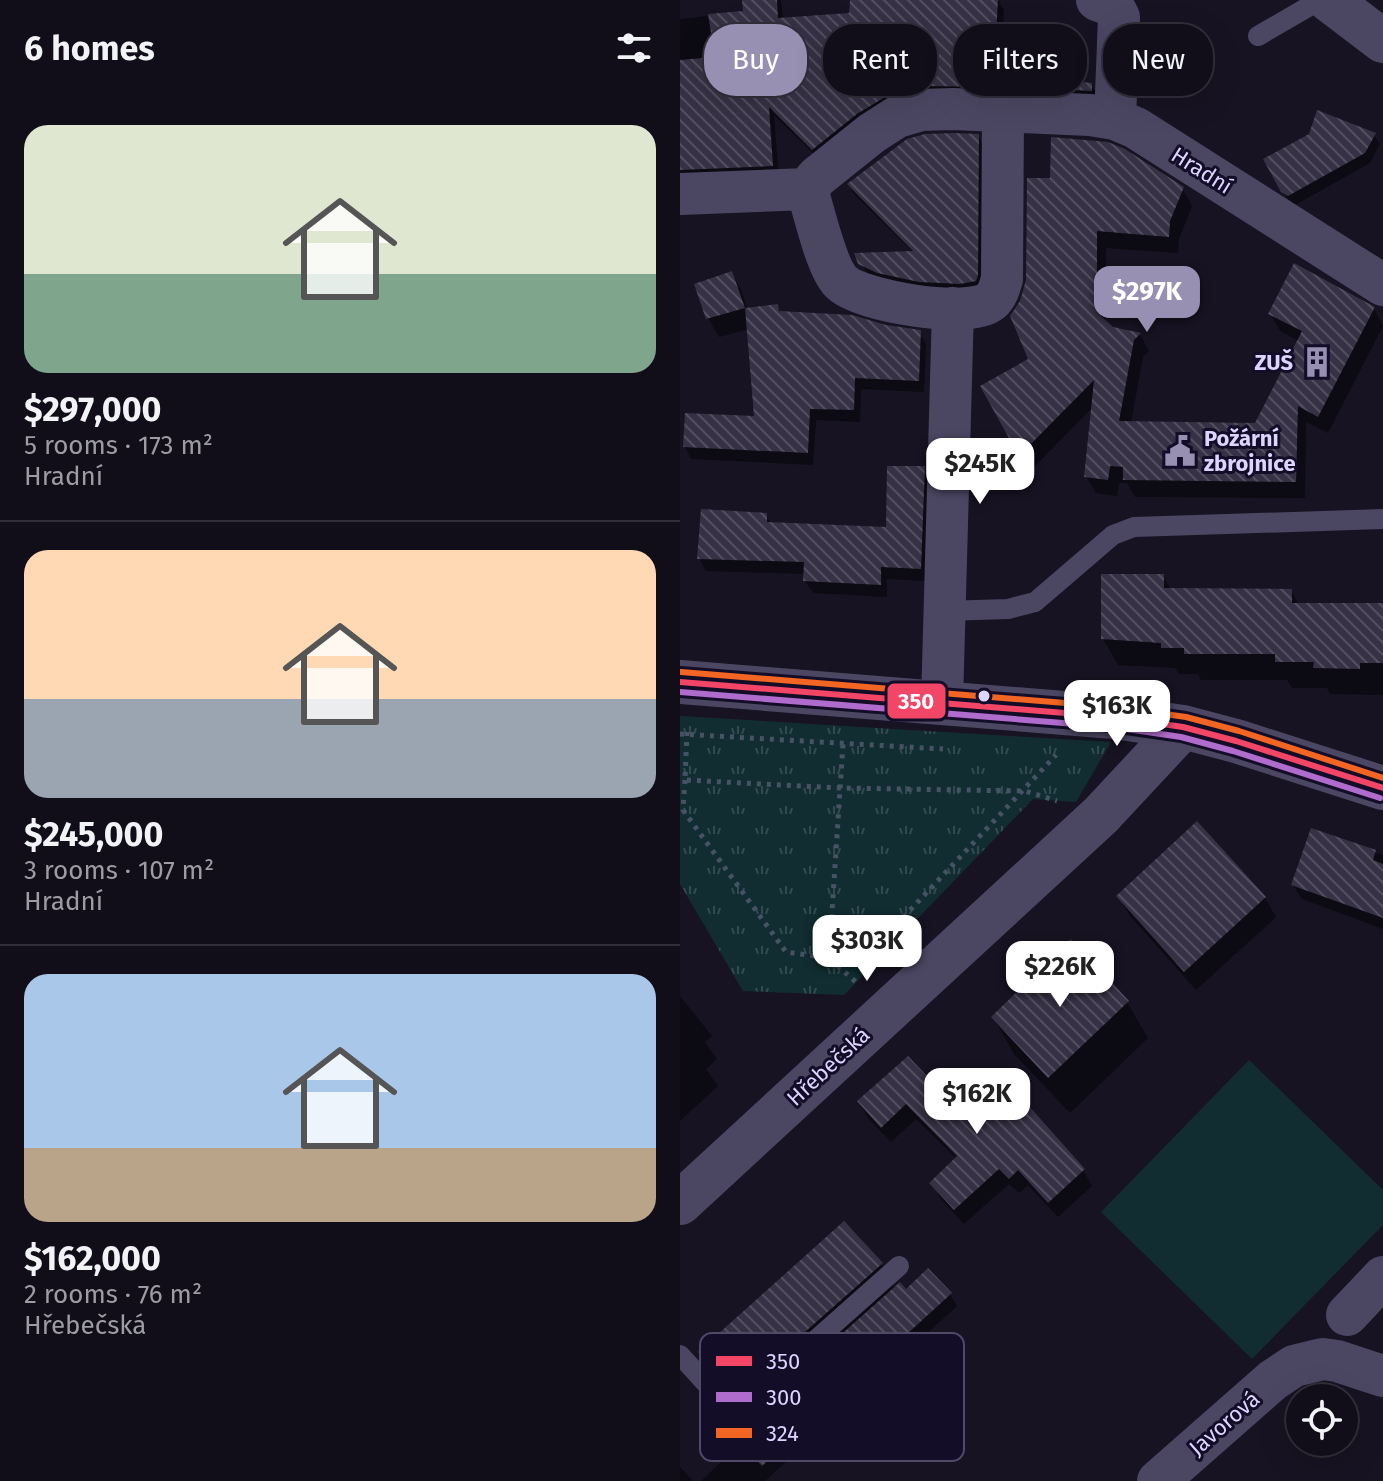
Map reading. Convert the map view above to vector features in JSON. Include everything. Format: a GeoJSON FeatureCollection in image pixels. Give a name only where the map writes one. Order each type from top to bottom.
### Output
{"type":"FeatureCollection","features":[{"type":"Feature","properties":{"kind":"street"},"geometry":{"type":"LineString","coordinates":[[1097,0],[1113,6],[1119,17],[1115,119]]}},
{"type":"Feature","properties":{"kind":"street"},"geometry":{"type":"LineString","coordinates":[[1329,0],[1383,41]]}},
{"type":"Feature","properties":{"kind":"street","name":"Hradní"},"geometry":{"type":"LineString","coordinates":[[807,189],[861,141],[897,117],[936,109],[1090,115],[1115,119],[1136,128],[1383,285]]}},
{"type":"Feature","properties":{"kind":"street"},"geometry":{"type":"LineString","coordinates":[[680,194],[807,189],[834,272],[846,287],[897,304],[953,308],[983,305],[991,301],[1000,287],[1003,111]]}},
{"type":"Feature","properties":{"kind":"street"},"geometry":{"type":"LineString","coordinates":[[942,703],[953,308]]}},
{"type":"Feature","properties":{"kind":"street"},"geometry":{"type":"LineString","coordinates":[[684,683],[1114,717],[1183,727],[1383,788]]}},
{"type":"Feature","properties":{"kind":"street","name":"Hřebečská"},"geometry":{"type":"LineString","coordinates":[[680,1203],[1101,815],[1183,727]]}},
{"type":"Feature","properties":{"kind":"street"},"geometry":{"type":"LineString","coordinates":[[1347,1315],[1383,1277]]}},
{"type":"Feature","properties":{"kind":"street","name":"Javorová"},"geometry":{"type":"LineString","coordinates":[[1158,1481],[1273,1380],[1294,1366],[1323,1359],[1383,1376]]}},
{"type":"Feature","properties":{"kind":"lane"},"geometry":{"type":"LineString","coordinates":[[1258,36],[1320,0]]}},
{"type":"Feature","properties":{"kind":"lane"},"geometry":{"type":"LineString","coordinates":[[944,611],[1008,609],[1035,602],[1113,535],[1134,527],[1383,519]]}},
{"type":"Feature","properties":{"kind":"lane"},"geometry":{"type":"LineString","coordinates":[[824,1333],[899,1266]]}},
{"type":"Feature","properties":{"kind":"lane"},"geometry":{"type":"LineString","coordinates":[[680,1355],[700,1377]]}},
{"type":"Feature","properties":{"kind":"path"},"geometry":{"type":"LineString","coordinates":[[684,683],[683,810],[786,952],[829,958],[867,956],[1056,755],[1040,754]]}},
{"type":"Feature","properties":{"kind":"path"},"geometry":{"type":"LineString","coordinates":[[684,734],[945,749]]}},
{"type":"Feature","properties":{"kind":"path"},"geometry":{"type":"LineString","coordinates":[[829,958],[843,744]]}},
{"type":"Feature","properties":{"kind":"path"},"geometry":{"type":"LineString","coordinates":[[685,780],[840,788],[1025,791],[1101,815]]}},
{"type":"Feature","properties":{"kind":"green space"},"geometry":{"type":"Polygon","coordinates":[[[680,716],[1111,742],[1076,802],[1033,799],[844,995],[743,991],[680,884],[680,716]]]}},
{"type":"Feature","properties":{"kind":"green space"},"geometry":{"type":"Polygon","coordinates":[[[1249,1060],[1383,1190],[1383,1225],[1252,1359],[1101,1212],[1249,1060]]]}},
{"type":"Feature","properties":{"kind":"building"},"geometry":{"type":"Polygon","coordinates":[[[742,0],[777,0],[778,18],[849,13],[850,0],[998,0],[997,24],[953,24],[953,86],[937,86],[937,24],[823,24],[823,96],[887,96],[857,114],[812,150],[769,107],[773,166],[680,170],[680,60],[704,58],[704,96],[807,96],[807,24],[710,24],[708,14],[743,11],[742,0]]]}},
{"type":"Feature","properties":{"kind":"building"},"geometry":{"type":"Polygon","coordinates":[[[1087,82],[1092,83],[1092,91],[1087,91],[1087,82]]]}},
{"type":"Feature","properties":{"kind":"building"},"geometry":{"type":"Polygon","coordinates":[[[1317,110],[1376,133],[1365,153],[1288,196],[1281,192],[1263,159],[1309,134],[1317,110]]]}},
{"type":"Feature","properties":{"kind":"building"},"geometry":{"type":"Polygon","coordinates":[[[925,134],[979,134],[976,281],[960,284],[919,282],[877,273],[858,264],[854,253],[913,251],[847,184],[907,139],[925,134]]]}},
{"type":"Feature","properties":{"kind":"building"},"geometry":{"type":"Polygon","coordinates":[[[1051,137],[1108,142],[1125,149],[1184,187],[1170,221],[1169,237],[1097,231],[1097,312],[1113,327],[1141,333],[1134,340],[1119,421],[1255,423],[1302,331],[1268,314],[1294,263],[1375,307],[1318,417],[1298,406],[1296,482],[1123,480],[1123,467],[1110,466],[1108,480],[1084,477],[1094,380],[1019,456],[980,386],[1028,359],[1010,316],[1020,301],[1026,280],[1027,178],[1050,178],[1051,137]]]}},
{"type":"Feature","properties":{"kind":"building"},"geometry":{"type":"Polygon","coordinates":[[[732,271],[745,308],[706,319],[694,284],[732,271]]]}},
{"type":"Feature","properties":{"kind":"building"},"geometry":{"type":"Polygon","coordinates":[[[778,304],[779,311],[852,315],[886,325],[921,330],[919,381],[855,378],[854,410],[810,409],[808,453],[683,447],[685,413],[754,416],[745,308],[778,304]]]}},
{"type":"Feature","properties":{"kind":"building"},"geometry":{"type":"Polygon","coordinates":[[[887,466],[925,466],[921,569],[881,567],[881,585],[803,581],[804,562],[697,559],[701,509],[767,513],[767,522],[886,527],[887,466]]]}},
{"type":"Feature","properties":{"kind":"building"},"geometry":{"type":"Polygon","coordinates":[[[1101,574],[1164,574],[1164,588],[1292,589],[1292,603],[1383,603],[1383,663],[1360,663],[1360,669],[1313,668],[1314,662],[1275,662],[1275,654],[1184,654],[1184,648],[1161,648],[1161,643],[1101,639],[1101,574]]]}},
{"type":"Feature","properties":{"kind":"building"},"geometry":{"type":"Polygon","coordinates":[[[1197,821],[1266,897],[1184,972],[1116,896],[1197,821]]]}},
{"type":"Feature","properties":{"kind":"building"},"geometry":{"type":"Polygon","coordinates":[[[1311,828],[1376,850],[1373,860],[1383,864],[1383,918],[1291,885],[1311,828]]]}},
{"type":"Feature","properties":{"kind":"building"},"geometry":{"type":"Polygon","coordinates":[[[1071,939],[1129,1001],[1048,1078],[991,1017],[1071,939]]]}},
{"type":"Feature","properties":{"kind":"building"},"geometry":{"type":"Polygon","coordinates":[[[908,1056],[972,1123],[1012,1087],[1085,1169],[1048,1203],[1018,1170],[1009,1179],[999,1169],[954,1210],[929,1183],[957,1156],[906,1104],[881,1128],[857,1101],[908,1056]]]}},
{"type":"Feature","properties":{"kind":"building"},"geometry":{"type":"Polygon","coordinates":[[[844,1221],[883,1263],[804,1333],[719,1333],[844,1221]]]}},
{"type":"Feature","properties":{"kind":"building"},"geometry":{"type":"Polygon","coordinates":[[[928,1268],[952,1293],[908,1333],[843,1333],[900,1282],[906,1289],[928,1268]]]}},
{"type":"Feature","properties":{"kind":"transit line","name":"324"},"geometry":{"type":"LineString","coordinates":[[681,672],[1115,707],[1186,717],[1383,778]]}},
{"type":"Feature","properties":{"kind":"transit line","name":"350"},"geometry":{"type":"LineString","coordinates":[[680,682],[1114,717],[1183,727],[1383,788]]}},
{"type":"Feature","properties":{"kind":"transit line","name":"300"},"geometry":{"type":"LineString","coordinates":[[680,692],[1113,727],[1181,737],[1380,798]]}},
{"type":"Feature","properties":{"kind":"place","name":"ZUŠ"},"geometry":{"type":"Point","coordinates":[1317,362]}},
{"type":"Feature","properties":{"kind":"place","name":"Požární zbrojnice"},"geometry":{"type":"Point","coordinates":[1180,451]}}]}
